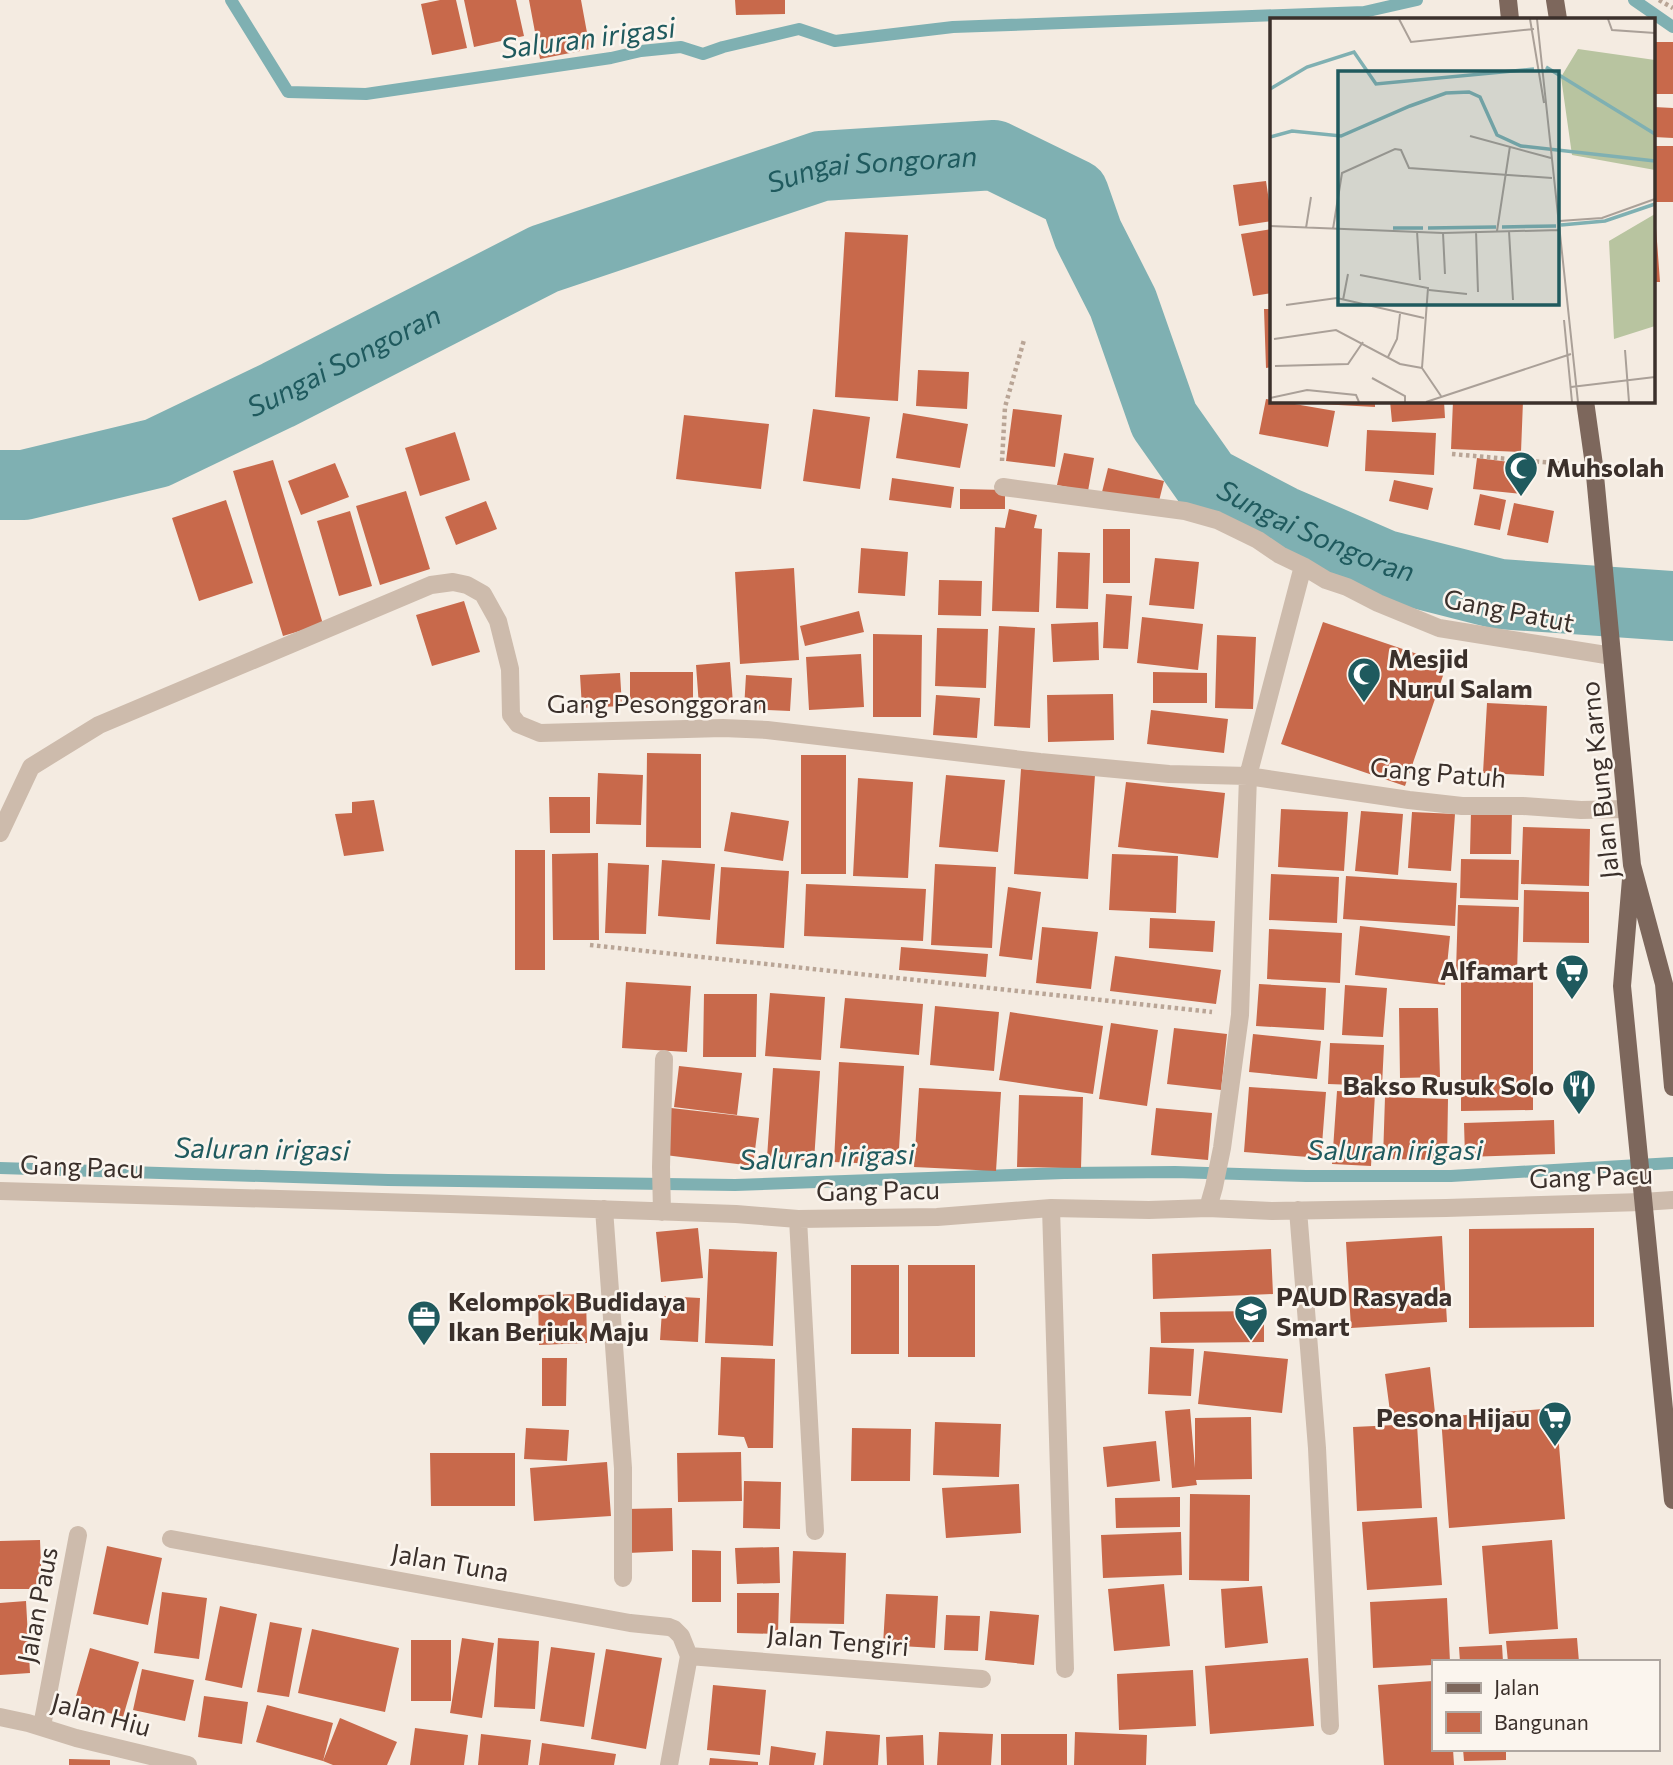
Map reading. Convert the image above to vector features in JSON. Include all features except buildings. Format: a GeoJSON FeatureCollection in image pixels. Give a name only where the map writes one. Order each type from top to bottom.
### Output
{"type":"FeatureCollection","features":[{"type":"Feature","properties":{"kind":"main road"},"geometry":{"type":"LineString","coordinates":[[1508,0],[1510,18]]}},
{"type":"Feature","properties":{"kind":"main road"},"geometry":{"type":"LineString","coordinates":[[1555,0],[1558,18]]}},
{"type":"Feature","properties":{"kind":"main road"},"geometry":{"type":"LineString","coordinates":[[1585,402],[1594,465]]}},
{"type":"Feature","properties":{"kind":"main road","name":"Jalan Bung Karno"},"geometry":{"type":"LineString","coordinates":[[1594,465],[1632,865],[1664,984],[1673,1087]]}},
{"type":"Feature","properties":{"kind":"main road"},"geometry":{"type":"LineString","coordinates":[[1632,865],[1622,986],[1673,1500]]}},
{"type":"Feature","properties":{"kind":"street","name":"Gang Patut"},"geometry":{"type":"LineString","coordinates":[[1003,487],[1185,511],[1236,528],[1326,580],[1439,628],[1612,656]]}},
{"type":"Feature","properties":{"kind":"street"},"geometry":{"type":"LineString","coordinates":[[1208,1208],[1222,1148],[1240,1015],[1248,776],[1303,566]]}},
{"type":"Feature","properties":{"kind":"street","name":"Gang Pesonggoran"},"geometry":{"type":"LineString","coordinates":[[0,833],[31,767],[99,725],[432,585],[453,582],[467,584],[483,594],[498,621],[510,669],[511,715],[518,724],[540,733],[723,727],[756,729],[1053,764],[1169,774],[1248,776]]}},
{"type":"Feature","properties":{"kind":"street","name":"Gang Patuh"},"geometry":{"type":"LineString","coordinates":[[1248,776],[1462,806],[1626,809]]}},
{"type":"Feature","properties":{"kind":"street"},"geometry":{"type":"LineString","coordinates":[[662,1204],[664,1059]]}},
{"type":"Feature","properties":{"kind":"street","name":"Gang Pacu"},"geometry":{"type":"LineString","coordinates":[[0,1191],[604,1209],[662,1204],[798,1219],[937,1217],[1051,1208],[1208,1208],[1272,1211],[1446,1208],[1642,1196],[1673,1200]]}},
{"type":"Feature","properties":{"kind":"street"},"geometry":{"type":"LineString","coordinates":[[1051,1208],[1065,1669]]}},
{"type":"Feature","properties":{"kind":"street"},"geometry":{"type":"LineString","coordinates":[[604,1209],[622,1468],[622,1578]]}},
{"type":"Feature","properties":{"kind":"street"},"geometry":{"type":"LineString","coordinates":[[1298,1210],[1317,1448],[1330,1727]]}},
{"type":"Feature","properties":{"kind":"street"},"geometry":{"type":"LineString","coordinates":[[798,1219],[815,1531]]}},
{"type":"Feature","properties":{"kind":"street","name":"Jalan Paus"},"geometry":{"type":"LineString","coordinates":[[42,1727],[78,1535]]}},
{"type":"Feature","properties":{"kind":"street","name":"Jalan Tuna"},"geometry":{"type":"LineString","coordinates":[[171,1539],[630,1623],[669,1627],[681,1636],[688,1663]]}},
{"type":"Feature","properties":{"kind":"street"},"geometry":{"type":"LineString","coordinates":[[669,1765],[688,1663]]}},
{"type":"Feature","properties":{"kind":"street","name":"Jalan Tengiri"},"geometry":{"type":"LineString","coordinates":[[688,1663],[982,1679]]}},
{"type":"Feature","properties":{"kind":"street","name":"Jalan Hiu"},"geometry":{"type":"LineString","coordinates":[[0,1717],[188,1765]]}},
{"type":"Feature","properties":{"kind":"path"},"geometry":{"type":"LineString","coordinates":[[1659,0],[1673,8]]}},
{"type":"Feature","properties":{"kind":"path"},"geometry":{"type":"LineString","coordinates":[[1003,487],[1004,407],[1024,340]]}},
{"type":"Feature","properties":{"kind":"path"},"geometry":{"type":"LineString","coordinates":[[1452,454],[1594,465]]}},
{"type":"Feature","properties":{"kind":"path"},"geometry":{"type":"LineString","coordinates":[[590,945],[1240,1015]]}},
{"type":"Feature","properties":{"kind":"waterway","name":"Saluran irigasi"},"geometry":{"type":"LineString","coordinates":[[231,0],[288,92],[366,94],[611,58],[641,51],[681,47],[703,54],[799,29],[835,41],[953,27],[1364,12],[1417,0]]}},
{"type":"Feature","properties":{"kind":"waterway","name":"Saluran irigasi"},"geometry":{"type":"LineString","coordinates":[[1634,0],[1673,27]]}},
{"type":"Feature","properties":{"kind":"waterway","name":"Sungai Songoran"},"geometry":{"type":"LineString","coordinates":[[0,485],[24,485],[157,453],[278,395],[544,259],[821,166],[994,155],[1074,194],[1088,234],[1123,303],[1164,420],[1207,481],[1281,520],[1385,565],[1499,594],[1673,606]]}},
{"type":"Feature","properties":{"kind":"waterway","name":"Saluran irigasi"},"geometry":{"type":"LineString","coordinates":[[0,1168],[388,1180],[735,1185],[1064,1173],[1451,1176],[1673,1163]]}},
{"type":"Feature","properties":{"kind":"place","name":"Muhsolah"},"geometry":{"type":"Point","coordinates":[1521,498]}},
{"type":"Feature","properties":{"kind":"place","name":"Mesjid Nurul Salam"},"geometry":{"type":"Point","coordinates":[1364,704]}},
{"type":"Feature","properties":{"kind":"place","name":"Alfamart"},"geometry":{"type":"Point","coordinates":[1572,1001]}},
{"type":"Feature","properties":{"kind":"place","name":"Bakso Rusuk Solo"},"geometry":{"type":"Point","coordinates":[1579,1116]}},
{"type":"Feature","properties":{"kind":"place","name":"PAUD Rasyada Smart"},"geometry":{"type":"Point","coordinates":[1251,1342]}},
{"type":"Feature","properties":{"kind":"place","name":"Kelompok Budidaya Ikan Beriuk Maju"},"geometry":{"type":"Point","coordinates":[424,1347]}},
{"type":"Feature","properties":{"kind":"place","name":"Pesona Hijau"},"geometry":{"type":"Point","coordinates":[1555,1448]}}]}
